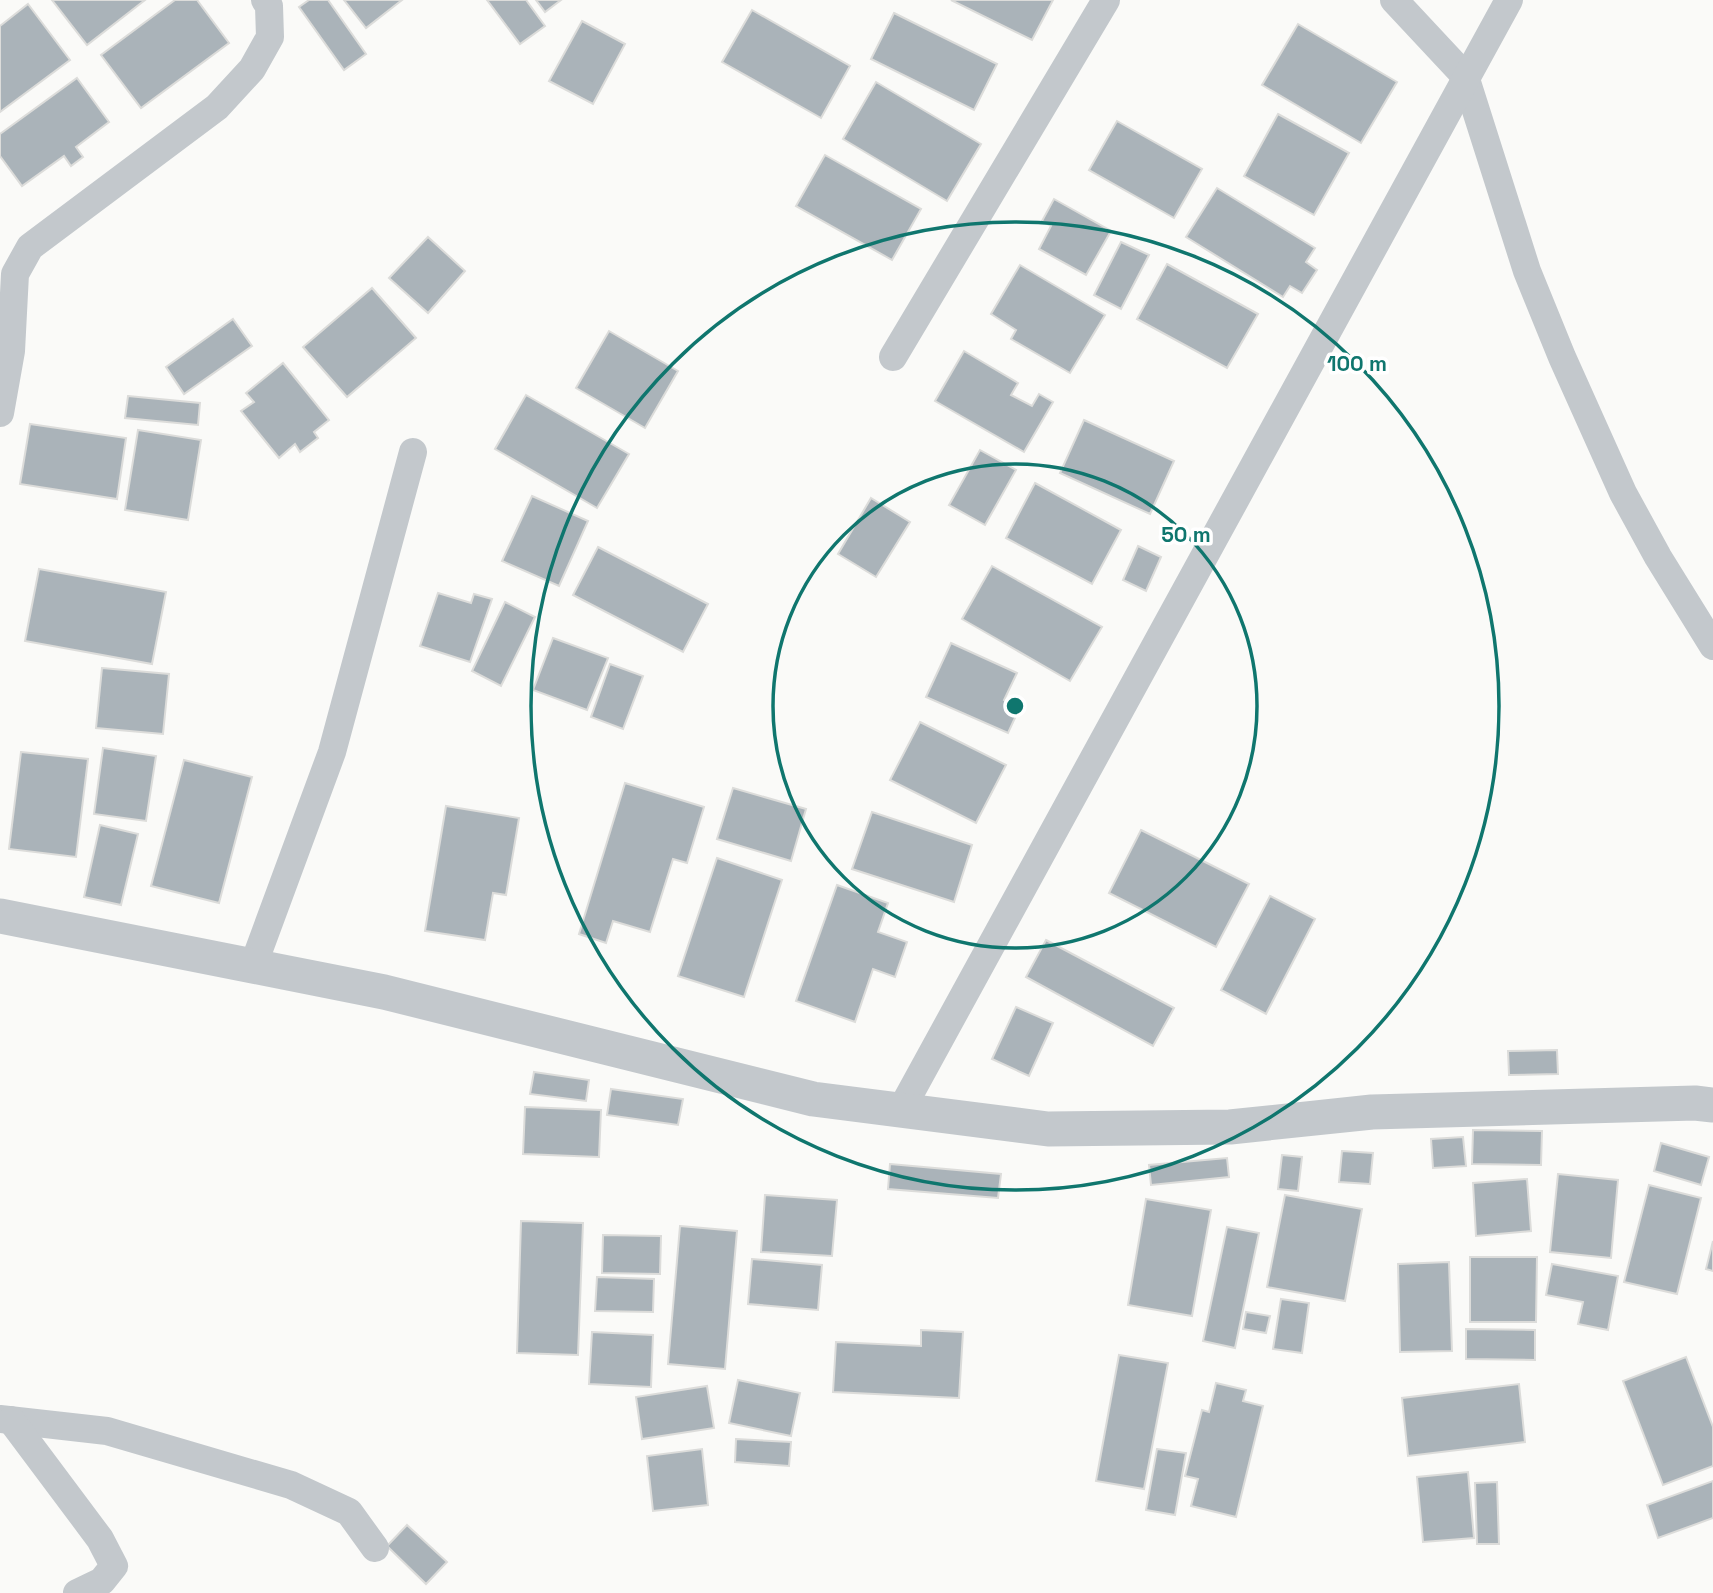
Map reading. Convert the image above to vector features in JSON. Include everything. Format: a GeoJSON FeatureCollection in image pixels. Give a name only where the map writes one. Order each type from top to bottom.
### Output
{"type":"FeatureCollection","features":[{"type":"Feature","properties":{"kind":"street"},"geometry":{"type":"LineString","coordinates":[[0,413],[11,351],[7,265],[217,107],[252,69],[270,37],[269,6],[265,0]]}},
{"type":"Feature","properties":{"kind":"street"},"geometry":{"type":"LineString","coordinates":[[893,357],[1106,0]]}},
{"type":"Feature","properties":{"kind":"street"},"geometry":{"type":"LineString","coordinates":[[1394,0],[1465,76],[1527,271],[1562,357],[1623,493],[1713,646]]}},
{"type":"Feature","properties":{"kind":"street"},"geometry":{"type":"LineString","coordinates":[[901,1110],[1509,0]]}},
{"type":"Feature","properties":{"kind":"street"},"geometry":{"type":"LineString","coordinates":[[253,966],[332,752],[413,452]]}},
{"type":"Feature","properties":{"kind":"street"},"geometry":{"type":"LineString","coordinates":[[0,916],[384,992],[813,1099],[1048,1129],[1230,1128],[1372,1112],[1695,1103],[1713,1105]]}},
{"type":"Feature","properties":{"kind":"street"},"geometry":{"type":"LineString","coordinates":[[6,1420],[107,1432],[291,1485],[349,1512],[375,1548]]}},
{"type":"Feature","properties":{"kind":"street"},"geometry":{"type":"LineString","coordinates":[[6,1420],[100,1539],[114,1566],[102,1581],[77,1593]]}},
{"type":"Feature","properties":{"kind":"building"},"geometry":{"type":"Polygon","coordinates":[[[52,0],[145,0],[87,45],[52,0]]]}},
{"type":"Feature","properties":{"kind":"building"},"geometry":{"type":"Polygon","coordinates":[[[175,0],[197,0],[229,43],[141,108],[101,55],[175,0]]]}},
{"type":"Feature","properties":{"kind":"building"},"geometry":{"type":"Polygon","coordinates":[[[309,0],[328,0],[366,54],[344,70],[299,7],[309,0]]]}},
{"type":"Feature","properties":{"kind":"building"},"geometry":{"type":"Polygon","coordinates":[[[344,0],[402,0],[366,28],[344,0]]]}},
{"type":"Feature","properties":{"kind":"building"},"geometry":{"type":"Polygon","coordinates":[[[487,0],[526,0],[545,26],[520,44],[487,0]]]}},
{"type":"Feature","properties":{"kind":"building"},"geometry":{"type":"Polygon","coordinates":[[[536,0],[561,0],[545,12],[536,0]]]}},
{"type":"Feature","properties":{"kind":"building"},"geometry":{"type":"Polygon","coordinates":[[[951,0],[1053,0],[1032,40],[951,0]]]}},
{"type":"Feature","properties":{"kind":"building"},"geometry":{"type":"Polygon","coordinates":[[[28,4],[70,60],[0,112],[0,26],[28,4]]]}},
{"type":"Feature","properties":{"kind":"building"},"geometry":{"type":"Polygon","coordinates":[[[752,10],[850,66],[821,118],[722,62],[752,10]]]}},
{"type":"Feature","properties":{"kind":"building"},"geometry":{"type":"Polygon","coordinates":[[[894,13],[997,64],[974,110],[871,59],[894,13]]]}},
{"type":"Feature","properties":{"kind":"building"},"geometry":{"type":"Polygon","coordinates":[[[582,21],[625,44],[593,104],[549,81],[582,21]]]}},
{"type":"Feature","properties":{"kind":"building"},"geometry":{"type":"Polygon","coordinates":[[[1298,24],[1397,82],[1361,143],[1262,85],[1298,24]]]}},
{"type":"Feature","properties":{"kind":"building"},"geometry":{"type":"Polygon","coordinates":[[[77,78],[109,122],[76,147],[83,157],[71,166],[64,156],[22,186],[0,156],[0,134],[77,78]]]}},
{"type":"Feature","properties":{"kind":"building"},"geometry":{"type":"Polygon","coordinates":[[[876,82],[981,144],[947,201],[843,139],[876,82]]]}},
{"type":"Feature","properties":{"kind":"building"},"geometry":{"type":"Polygon","coordinates":[[[1278,114],[1349,153],[1314,215],[1244,176],[1278,114]]]}},
{"type":"Feature","properties":{"kind":"building"},"geometry":{"type":"Polygon","coordinates":[[[1117,121],[1202,169],[1174,218],[1089,170],[1117,121]]]}},
{"type":"Feature","properties":{"kind":"building"},"geometry":{"type":"Polygon","coordinates":[[[825,155],[921,209],[892,260],[796,206],[825,155]]]}},
{"type":"Feature","properties":{"kind":"building"},"geometry":{"type":"Polygon","coordinates":[[[1217,188],[1315,248],[1306,262],[1317,270],[1302,293],[1290,286],[1283,297],[1186,237],[1217,188]]]}},
{"type":"Feature","properties":{"kind":"building"},"geometry":{"type":"Polygon","coordinates":[[[1054,199],[1111,231],[1086,275],[1039,249],[1051,226],[1042,221],[1054,199]]]}},
{"type":"Feature","properties":{"kind":"building"},"geometry":{"type":"Polygon","coordinates":[[[428,237],[465,271],[428,313],[389,278],[428,237]]]}},
{"type":"Feature","properties":{"kind":"building"},"geometry":{"type":"Polygon","coordinates":[[[1121,242],[1149,255],[1121,309],[1094,295],[1121,242]]]}},
{"type":"Feature","properties":{"kind":"building"},"geometry":{"type":"Polygon","coordinates":[[[1167,264],[1258,314],[1227,368],[1137,319],[1167,264]]]}},
{"type":"Feature","properties":{"kind":"building"},"geometry":{"type":"Polygon","coordinates":[[[1020,265],[1105,315],[1070,373],[1011,339],[1016,330],[991,314],[1020,265]]]}},
{"type":"Feature","properties":{"kind":"building"},"geometry":{"type":"Polygon","coordinates":[[[372,288],[416,338],[347,397],[303,347],[372,288]]]}},
{"type":"Feature","properties":{"kind":"building"},"geometry":{"type":"Polygon","coordinates":[[[233,319],[252,346],[184,394],[166,367],[233,319]]]}},
{"type":"Feature","properties":{"kind":"building"},"geometry":{"type":"Polygon","coordinates":[[[609,331],[678,371],[645,428],[576,388],[609,331]]]}},
{"type":"Feature","properties":{"kind":"building"},"geometry":{"type":"Polygon","coordinates":[[[964,351],[1018,383],[1011,395],[1032,406],[1039,394],[1053,402],[1024,452],[935,401],[964,351]]]}},
{"type":"Feature","properties":{"kind":"building"},"geometry":{"type":"Polygon","coordinates":[[[283,363],[329,420],[314,432],[318,438],[300,452],[295,444],[279,458],[241,411],[254,402],[246,393],[283,363]]]}},
{"type":"Feature","properties":{"kind":"building"},"geometry":{"type":"Polygon","coordinates":[[[526,395],[629,454],[597,508],[495,449],[526,395]]]}},
{"type":"Feature","properties":{"kind":"building"},"geometry":{"type":"Polygon","coordinates":[[[128,396],[200,403],[198,425],[125,418],[128,396]]]}},
{"type":"Feature","properties":{"kind":"building"},"geometry":{"type":"Polygon","coordinates":[[[1084,420],[1174,461],[1150,514],[1060,473],[1084,420]]]}},
{"type":"Feature","properties":{"kind":"building"},"geometry":{"type":"Polygon","coordinates":[[[30,424],[126,438],[117,499],[20,484],[30,424]]]}},
{"type":"Feature","properties":{"kind":"building"},"geometry":{"type":"Polygon","coordinates":[[[138,430],[201,440],[188,520],[125,510],[138,430]]]}},
{"type":"Feature","properties":{"kind":"building"},"geometry":{"type":"Polygon","coordinates":[[[980,450],[1016,470],[985,525],[949,505],[980,450]]]}},
{"type":"Feature","properties":{"kind":"building"},"geometry":{"type":"Polygon","coordinates":[[[1035,483],[1121,530],[1092,584],[1006,538],[1035,483]]]}},
{"type":"Feature","properties":{"kind":"building"},"geometry":{"type":"Polygon","coordinates":[[[532,496],[588,521],[559,586],[502,561],[532,496]]]}},
{"type":"Feature","properties":{"kind":"building"},"geometry":{"type":"Polygon","coordinates":[[[871,498],[910,522],[876,577],[838,554],[871,498]]]}},
{"type":"Feature","properties":{"kind":"building"},"geometry":{"type":"Polygon","coordinates":[[[1138,546],[1161,557],[1146,591],[1123,580],[1138,546]]]}},
{"type":"Feature","properties":{"kind":"building"},"geometry":{"type":"Polygon","coordinates":[[[598,547],[708,604],[683,652],[573,595],[598,547]]]}},
{"type":"Feature","properties":{"kind":"building"},"geometry":{"type":"Polygon","coordinates":[[[992,566],[1102,627],[1070,681],[962,619],[992,566]]]}},
{"type":"Feature","properties":{"kind":"building"},"geometry":{"type":"Polygon","coordinates":[[[39,569],[166,592],[152,664],[25,641],[39,569]]]}},
{"type":"Feature","properties":{"kind":"building"},"geometry":{"type":"Polygon","coordinates":[[[438,593],[471,603],[474,594],[492,599],[470,662],[420,646],[438,593]]]}},
{"type":"Feature","properties":{"kind":"building"},"geometry":{"type":"Polygon","coordinates":[[[505,602],[535,617],[501,686],[472,671],[505,602]]]}},
{"type":"Feature","properties":{"kind":"building"},"geometry":{"type":"Polygon","coordinates":[[[553,638],[608,658],[587,710],[533,690],[553,638]]]}},
{"type":"Feature","properties":{"kind":"building"},"geometry":{"type":"Polygon","coordinates":[[[951,643],[1017,673],[1004,700],[1020,707],[1008,733],[926,697],[951,643]]]}},
{"type":"Feature","properties":{"kind":"building"},"geometry":{"type":"Polygon","coordinates":[[[610,664],[643,676],[623,729],[591,717],[610,664]]]}},
{"type":"Feature","properties":{"kind":"building"},"geometry":{"type":"Polygon","coordinates":[[[102,668],[169,674],[163,734],[96,728],[102,668]]]}},
{"type":"Feature","properties":{"kind":"building"},"geometry":{"type":"Polygon","coordinates":[[[920,722],[1006,765],[976,823],[890,780],[920,722]]]}},
{"type":"Feature","properties":{"kind":"building"},"geometry":{"type":"Polygon","coordinates":[[[103,748],[156,756],[146,821],[94,814],[103,748]]]}},
{"type":"Feature","properties":{"kind":"building"},"geometry":{"type":"Polygon","coordinates":[[[21,752],[88,759],[76,857],[9,849],[21,752]]]}},
{"type":"Feature","properties":{"kind":"building"},"geometry":{"type":"Polygon","coordinates":[[[184,760],[252,777],[219,903],[151,886],[184,760]]]}},
{"type":"Feature","properties":{"kind":"building"},"geometry":{"type":"Polygon","coordinates":[[[625,783],[704,807],[687,863],[673,859],[650,932],[613,921],[606,943],[579,934],[625,783]]]}},
{"type":"Feature","properties":{"kind":"building"},"geometry":{"type":"Polygon","coordinates":[[[733,788],[806,809],[791,861],[717,839],[733,788]]]}},
{"type":"Feature","properties":{"kind":"building"},"geometry":{"type":"Polygon","coordinates":[[[446,806],[519,818],[506,895],[493,893],[485,940],[425,931],[446,806]]]}},
{"type":"Feature","properties":{"kind":"building"},"geometry":{"type":"Polygon","coordinates":[[[872,812],[972,845],[954,902],[852,869],[872,812]]]}},
{"type":"Feature","properties":{"kind":"building"},"geometry":{"type":"Polygon","coordinates":[[[100,825],[138,834],[121,905],[84,897],[100,825]]]}},
{"type":"Feature","properties":{"kind":"building"},"geometry":{"type":"Polygon","coordinates":[[[1141,830],[1249,884],[1216,947],[1109,893],[1141,830]]]}},
{"type":"Feature","properties":{"kind":"building"},"geometry":{"type":"Polygon","coordinates":[[[717,858],[782,880],[744,997],[678,976],[717,858]]]}},
{"type":"Feature","properties":{"kind":"building"},"geometry":{"type":"Polygon","coordinates":[[[837,885],[888,903],[878,932],[907,942],[895,977],[873,969],[855,1022],[796,1001],[837,885]]]}},
{"type":"Feature","properties":{"kind":"building"},"geometry":{"type":"Polygon","coordinates":[[[1270,896],[1315,919],[1266,1014],[1221,990],[1270,896]]]}},
{"type":"Feature","properties":{"kind":"building"},"geometry":{"type":"Polygon","coordinates":[[[1046,940],[1174,1008],[1153,1046],[1026,977],[1046,940]]]}},
{"type":"Feature","properties":{"kind":"building"},"geometry":{"type":"Polygon","coordinates":[[[1016,1007],[1053,1023],[1029,1076],[992,1059],[1016,1007]]]}},
{"type":"Feature","properties":{"kind":"building"},"geometry":{"type":"Polygon","coordinates":[[[1557,1050],[1558,1074],[1509,1075],[1508,1051],[1557,1050]]]}},
{"type":"Feature","properties":{"kind":"building"},"geometry":{"type":"Polygon","coordinates":[[[534,1072],[589,1080],[586,1101],[530,1094],[534,1072]]]}},
{"type":"Feature","properties":{"kind":"building"},"geometry":{"type":"Polygon","coordinates":[[[611,1089],[683,1099],[678,1125],[607,1115],[611,1089]]]}},
{"type":"Feature","properties":{"kind":"building"},"geometry":{"type":"Polygon","coordinates":[[[525,1107],[601,1110],[599,1157],[523,1154],[525,1107]]]}},
{"type":"Feature","properties":{"kind":"building"},"geometry":{"type":"Polygon","coordinates":[[[1473,1130],[1542,1131],[1541,1165],[1472,1164],[1473,1130]]]}},
{"type":"Feature","properties":{"kind":"building"},"geometry":{"type":"Polygon","coordinates":[[[1463,1137],[1466,1166],[1433,1168],[1431,1139],[1463,1137]]]}},
{"type":"Feature","properties":{"kind":"building"},"geometry":{"type":"Polygon","coordinates":[[[1661,1143],[1709,1157],[1701,1185],[1654,1171],[1661,1143]]]}},
{"type":"Feature","properties":{"kind":"building"},"geometry":{"type":"Polygon","coordinates":[[[1342,1151],[1373,1153],[1370,1184],[1339,1182],[1342,1151]]]}},
{"type":"Feature","properties":{"kind":"building"},"geometry":{"type":"Polygon","coordinates":[[[1282,1155],[1302,1157],[1298,1191],[1278,1189],[1282,1155]]]}},
{"type":"Feature","properties":{"kind":"building"},"geometry":{"type":"Polygon","coordinates":[[[1227,1158],[1229,1177],[1151,1185],[1149,1165],[1227,1158]]]}},
{"type":"Feature","properties":{"kind":"building"},"geometry":{"type":"Polygon","coordinates":[[[890,1164],[1001,1174],[998,1198],[888,1189],[890,1164]]]}},
{"type":"Feature","properties":{"kind":"building"},"geometry":{"type":"Polygon","coordinates":[[[1558,1174],[1618,1180],[1611,1258],[1550,1252],[1558,1174]]]}},
{"type":"Feature","properties":{"kind":"building"},"geometry":{"type":"Polygon","coordinates":[[[1527,1179],[1531,1231],[1476,1236],[1473,1183],[1527,1179]]]}},
{"type":"Feature","properties":{"kind":"building"},"geometry":{"type":"Polygon","coordinates":[[[1649,1185],[1701,1198],[1677,1294],[1624,1282],[1649,1185]]]}},
{"type":"Feature","properties":{"kind":"building"},"geometry":{"type":"Polygon","coordinates":[[[765,1195],[837,1200],[832,1256],[761,1252],[765,1195]]]}},
{"type":"Feature","properties":{"kind":"building"},"geometry":{"type":"Polygon","coordinates":[[[1285,1195],[1362,1209],[1345,1301],[1267,1287],[1285,1195]]]}},
{"type":"Feature","properties":{"kind":"building"},"geometry":{"type":"Polygon","coordinates":[[[1146,1199],[1211,1210],[1192,1316],[1128,1305],[1146,1199]]]}},
{"type":"Feature","properties":{"kind":"building"},"geometry":{"type":"Polygon","coordinates":[[[521,1221],[583,1223],[578,1355],[517,1353],[521,1221]]]}},
{"type":"Feature","properties":{"kind":"building"},"geometry":{"type":"Polygon","coordinates":[[[680,1226],[737,1231],[725,1369],[668,1364],[680,1226]]]}},
{"type":"Feature","properties":{"kind":"building"},"geometry":{"type":"Polygon","coordinates":[[[1227,1227],[1259,1233],[1235,1348],[1203,1341],[1227,1227]]]}},
{"type":"Feature","properties":{"kind":"building"},"geometry":{"type":"Polygon","coordinates":[[[603,1235],[661,1236],[660,1274],[602,1273],[603,1235]]]}},
{"type":"Feature","properties":{"kind":"building"},"geometry":{"type":"Polygon","coordinates":[[[1713,1241],[1713,1271],[1706,1269],[1713,1241]]]}},
{"type":"Feature","properties":{"kind":"building"},"geometry":{"type":"Polygon","coordinates":[[[1470,1257],[1537,1257],[1536,1322],[1470,1322],[1470,1257]]]}},
{"type":"Feature","properties":{"kind":"building"},"geometry":{"type":"Polygon","coordinates":[[[752,1259],[822,1265],[818,1310],[748,1304],[752,1259]]]}},
{"type":"Feature","properties":{"kind":"building"},"geometry":{"type":"Polygon","coordinates":[[[1449,1262],[1452,1351],[1400,1352],[1398,1264],[1449,1262]]]}},
{"type":"Feature","properties":{"kind":"building"},"geometry":{"type":"Polygon","coordinates":[[[1552,1264],[1618,1276],[1608,1330],[1578,1324],[1583,1302],[1546,1295],[1552,1264]]]}},
{"type":"Feature","properties":{"kind":"building"},"geometry":{"type":"Polygon","coordinates":[[[597,1277],[654,1279],[653,1312],[595,1311],[597,1277]]]}},
{"type":"Feature","properties":{"kind":"building"},"geometry":{"type":"Polygon","coordinates":[[[1281,1299],[1309,1303],[1302,1353],[1273,1349],[1281,1299]]]}},
{"type":"Feature","properties":{"kind":"building"},"geometry":{"type":"Polygon","coordinates":[[[1246,1312],[1270,1316],[1266,1333],[1243,1329],[1246,1312]]]}},
{"type":"Feature","properties":{"kind":"building"},"geometry":{"type":"Polygon","coordinates":[[[1466,1329],[1535,1330],[1535,1360],[1466,1359],[1466,1329]]]}},
{"type":"Feature","properties":{"kind":"building"},"geometry":{"type":"Polygon","coordinates":[[[921,1330],[963,1332],[959,1398],[833,1392],[836,1342],[921,1346],[921,1330]]]}},
{"type":"Feature","properties":{"kind":"building"},"geometry":{"type":"Polygon","coordinates":[[[592,1332],[653,1335],[651,1387],[589,1384],[592,1332]]]}},
{"type":"Feature","properties":{"kind":"building"},"geometry":{"type":"Polygon","coordinates":[[[1119,1355],[1168,1363],[1144,1489],[1096,1481],[1119,1355]]]}},
{"type":"Feature","properties":{"kind":"building"},"geometry":{"type":"Polygon","coordinates":[[[1686,1357],[1713,1427],[1713,1466],[1663,1485],[1623,1381],[1686,1357]]]}},
{"type":"Feature","properties":{"kind":"building"},"geometry":{"type":"Polygon","coordinates":[[[738,1380],[800,1393],[791,1436],[729,1423],[738,1380]]]}},
{"type":"Feature","properties":{"kind":"building"},"geometry":{"type":"Polygon","coordinates":[[[1216,1383],[1246,1390],[1243,1401],[1263,1406],[1236,1517],[1191,1506],[1198,1479],[1185,1476],[1202,1410],[1209,1412],[1216,1383]]]}},
{"type":"Feature","properties":{"kind":"building"},"geometry":{"type":"Polygon","coordinates":[[[1519,1384],[1525,1442],[1408,1456],[1402,1398],[1519,1384]]]}},
{"type":"Feature","properties":{"kind":"building"},"geometry":{"type":"Polygon","coordinates":[[[707,1386],[714,1428],[642,1439],[636,1397],[707,1386]]]}},
{"type":"Feature","properties":{"kind":"building"},"geometry":{"type":"Polygon","coordinates":[[[736,1439],[791,1442],[789,1466],[735,1462],[736,1439]]]}},
{"type":"Feature","properties":{"kind":"building"},"geometry":{"type":"Polygon","coordinates":[[[702,1449],[708,1505],[653,1511],[647,1456],[702,1449]]]}},
{"type":"Feature","properties":{"kind":"building"},"geometry":{"type":"Polygon","coordinates":[[[1157,1449],[1186,1453],[1175,1515],[1146,1510],[1157,1449]]]}},
{"type":"Feature","properties":{"kind":"building"},"geometry":{"type":"Polygon","coordinates":[[[1468,1472],[1474,1538],[1423,1542],[1417,1477],[1468,1472]]]}},
{"type":"Feature","properties":{"kind":"building"},"geometry":{"type":"Polygon","coordinates":[[[1713,1481],[1713,1518],[1658,1538],[1647,1505],[1713,1481]]]}},
{"type":"Feature","properties":{"kind":"building"},"geometry":{"type":"Polygon","coordinates":[[[1497,1482],[1499,1544],[1477,1544],[1475,1483],[1497,1482]]]}},
{"type":"Feature","properties":{"kind":"building"},"geometry":{"type":"Polygon","coordinates":[[[407,1525],[447,1562],[426,1584],[387,1546],[407,1525]]]}}]}
